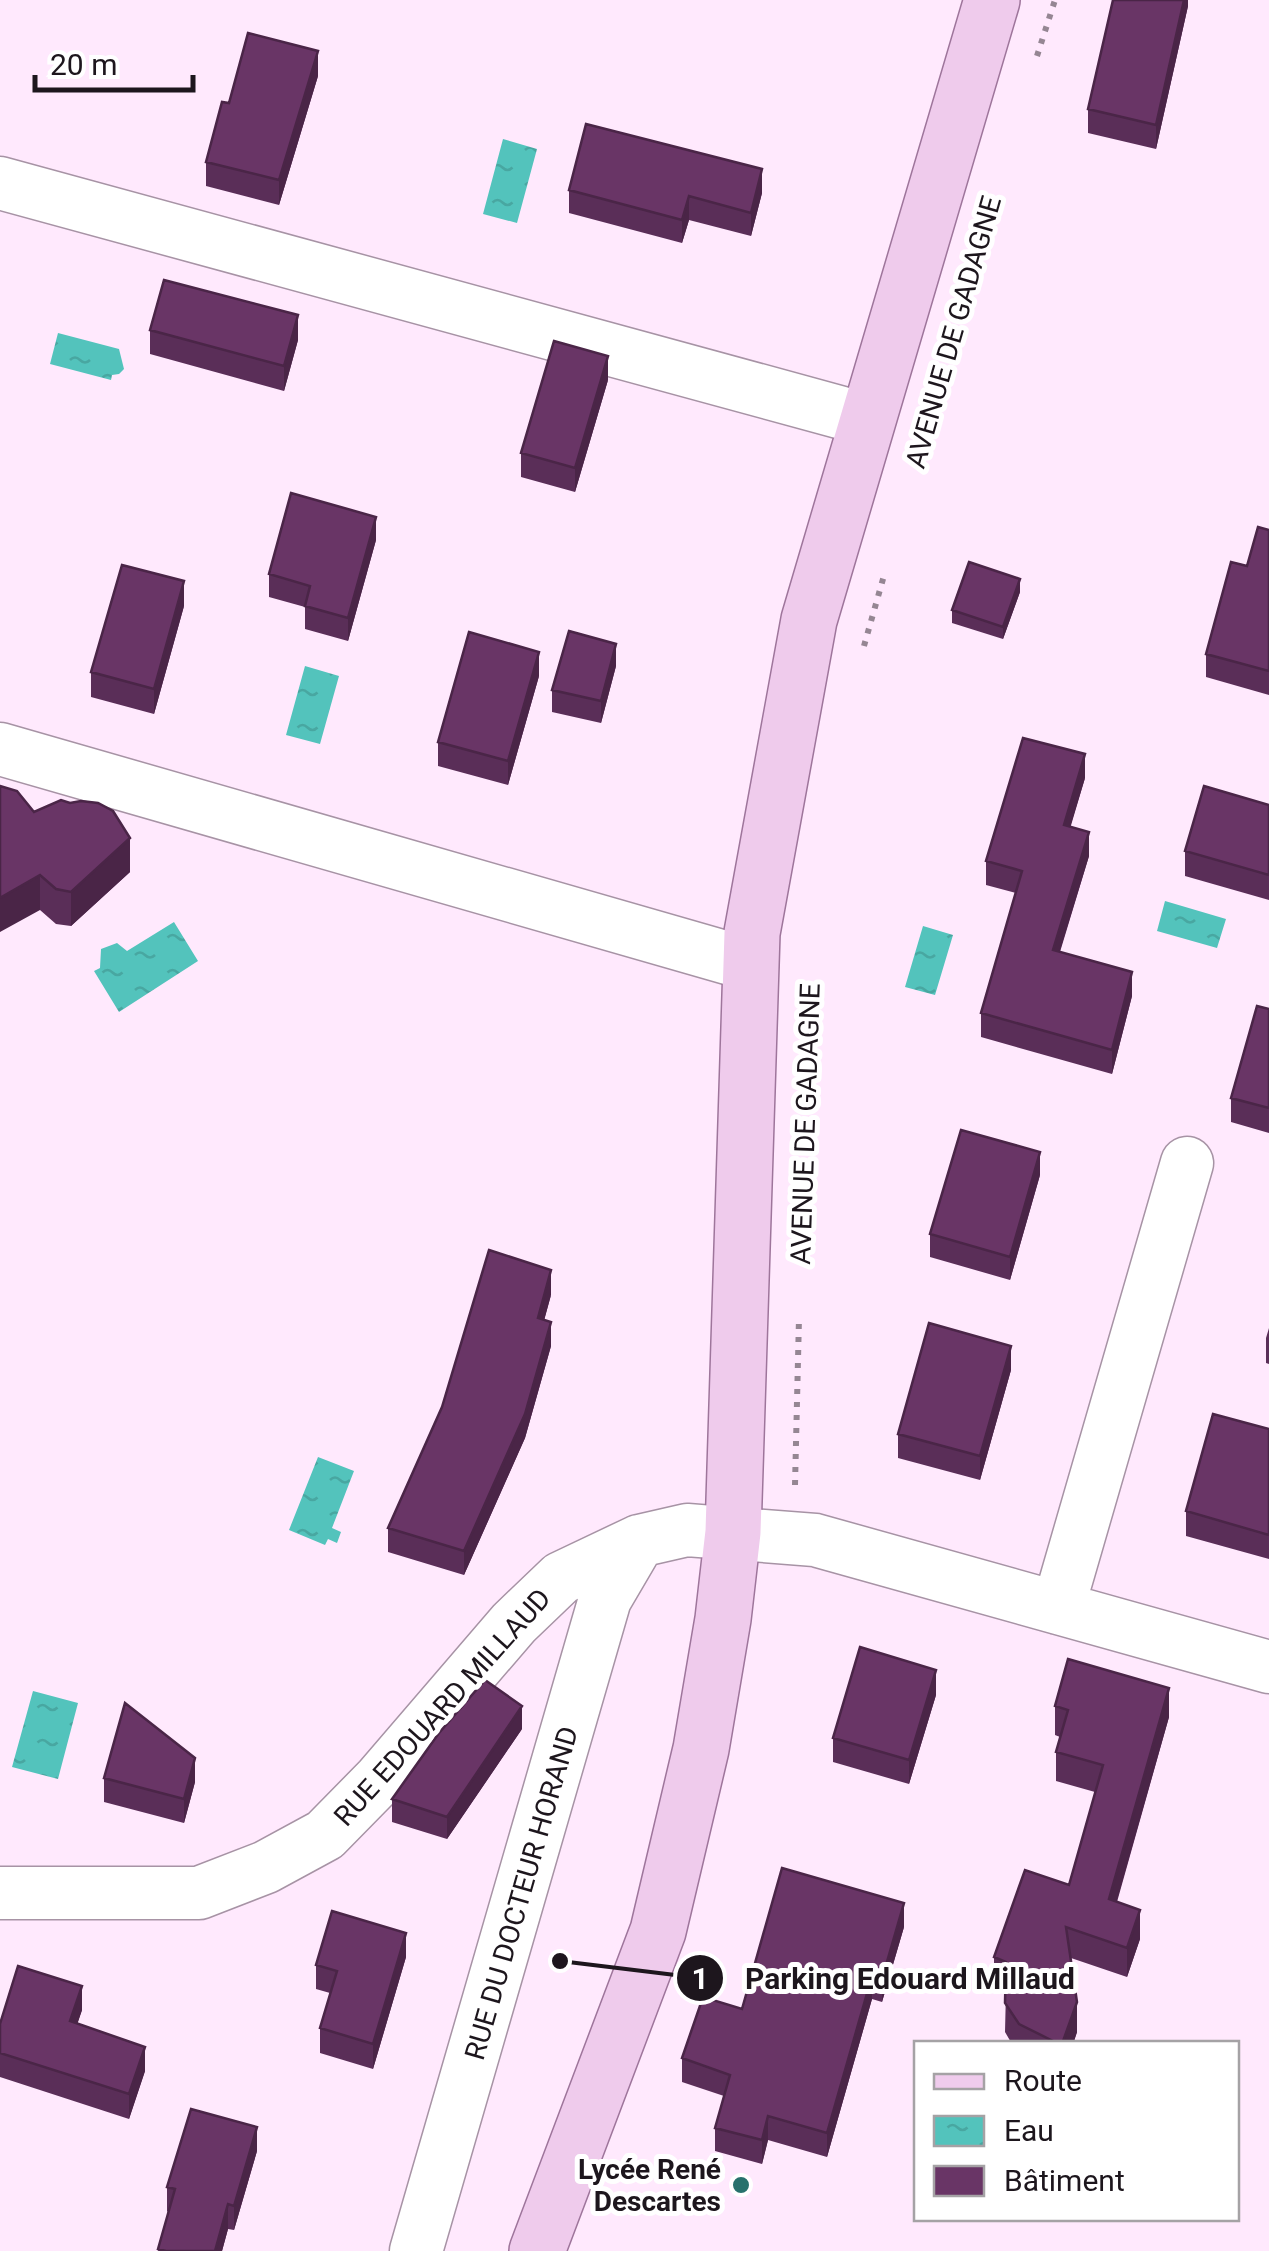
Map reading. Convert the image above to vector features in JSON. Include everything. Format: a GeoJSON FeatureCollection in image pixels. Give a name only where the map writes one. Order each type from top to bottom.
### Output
{"type":"FeatureCollection","features":[{"type":"Feature","properties":{"kind":"main road","name":"AVENUE DE GADAGNE"},"geometry":{"type":"LineString","coordinates":[[537,2251],[658,1931],[701,1749],[733,1532],[752,933],[809,620],[992,0]]}},
{"type":"Feature","properties":{"kind":"street","name":"AVENUE DE GADAGNE"},"geometry":{"type":"LineString","coordinates":[[0,183],[868,420]]}},
{"type":"Feature","properties":{"kind":"street"},"geometry":{"type":"LineString","coordinates":[[0,749],[752,965]]}},
{"type":"Feature","properties":{"kind":"street"},"geometry":{"type":"LineString","coordinates":[[1058,1608],[1188,1164]]}},
{"type":"Feature","properties":{"kind":"street","name":"RUE EDOUARD MILLAUD"},"geometry":{"type":"LineString","coordinates":[[0,1894],[199,1893],[266,1868],[325,1835],[380,1779],[514,1623],[561,1578],[639,1541],[687,1530],[834,1545],[1269,1667]]}},
{"type":"Feature","properties":{"kind":"street","name":"RUE DU DOCTEUR HORAND"},"geometry":{"type":"LineString","coordinates":[[416,2251],[605,1599],[639,1541]]}},
{"type":"Feature","properties":{"kind":"path"},"geometry":{"type":"LineString","coordinates":[[1032,70],[1055,0]]}},
{"type":"Feature","properties":{"kind":"path"},"geometry":{"type":"LineString","coordinates":[[861,655],[886,567]]}},
{"type":"Feature","properties":{"kind":"path","name":"AVENUE DE GADAGNE"},"geometry":{"type":"LineString","coordinates":[[794,1538],[799,1306]]}},
{"type":"Feature","properties":{"kind":"water"},"geometry":{"type":"Polygon","coordinates":[[[503,139],[537,149],[517,223],[483,214],[503,139]]]}},
{"type":"Feature","properties":{"kind":"water"},"geometry":{"type":"Polygon","coordinates":[[[58,333],[119,349],[124,369],[112,375],[111,380],[50,364],[58,333]]]}},
{"type":"Feature","properties":{"kind":"water"},"geometry":{"type":"Polygon","coordinates":[[[305,666],[339,676],[320,744],[286,735],[305,666]]]}},
{"type":"Feature","properties":{"kind":"water"},"geometry":{"type":"Polygon","coordinates":[[[1165,901],[1226,919],[1217,948],[1157,931],[1165,901]]]}},
{"type":"Feature","properties":{"kind":"water"},"geometry":{"type":"Polygon","coordinates":[[[174,922],[198,961],[119,1012],[94,971],[100,968],[101,949],[117,943],[127,951],[174,922]]]}},
{"type":"Feature","properties":{"kind":"water"},"geometry":{"type":"Polygon","coordinates":[[[923,926],[953,935],[935,995],[905,987],[923,926]]]}},
{"type":"Feature","properties":{"kind":"water"},"geometry":{"type":"Polygon","coordinates":[[[318,1457],[354,1471],[332,1528],[341,1532],[337,1543],[328,1539],[325,1545],[289,1530],[318,1457]]]}},
{"type":"Feature","properties":{"kind":"water"},"geometry":{"type":"Polygon","coordinates":[[[33,1691],[78,1703],[58,1779],[12,1767],[33,1691]]]}},
{"type":"Feature","properties":{"kind":"building"},"geometry":{"type":"Polygon","coordinates":[[[1113,0],[1184,0],[1156,125],[1088,109],[1113,0]]]}},
{"type":"Feature","properties":{"kind":"building"},"geometry":{"type":"Polygon","coordinates":[[[248,33],[318,51],[279,180],[206,162],[222,102],[229,103],[248,33]]]}},
{"type":"Feature","properties":{"kind":"building"},"geometry":{"type":"Polygon","coordinates":[[[586,124],[762,169],[751,213],[689,196],[682,220],[569,190],[586,124]]]}},
{"type":"Feature","properties":{"kind":"building"},"geometry":{"type":"Polygon","coordinates":[[[164,280],[298,315],[284,366],[150,330],[164,280]]]}},
{"type":"Feature","properties":{"kind":"building"},"geometry":{"type":"Polygon","coordinates":[[[554,341],[608,356],[575,468],[521,453],[554,341]]]}},
{"type":"Feature","properties":{"kind":"building"},"geometry":{"type":"Polygon","coordinates":[[[291,493],[376,517],[348,618],[305,606],[310,586],[269,574],[291,493]]]}},
{"type":"Feature","properties":{"kind":"building"},"geometry":{"type":"Polygon","coordinates":[[[1258,527],[1269,530],[1269,671],[1206,654],[1231,562],[1247,566],[1258,527]]]}},
{"type":"Feature","properties":{"kind":"building"},"geometry":{"type":"Polygon","coordinates":[[[969,562],[1020,579],[1003,627],[952,610],[969,562]]]}},
{"type":"Feature","properties":{"kind":"building"},"geometry":{"type":"Polygon","coordinates":[[[122,565],[184,581],[154,689],[91,672],[122,565]]]}},
{"type":"Feature","properties":{"kind":"building"},"geometry":{"type":"Polygon","coordinates":[[[569,631],[616,644],[601,701],[552,690],[569,631]]]}},
{"type":"Feature","properties":{"kind":"building"},"geometry":{"type":"Polygon","coordinates":[[[469,632],[539,652],[508,761],[438,742],[469,632]]]}},
{"type":"Feature","properties":{"kind":"building"},"geometry":{"type":"Polygon","coordinates":[[[1023,738],[1085,754],[1064,825],[1089,832],[1053,950],[1132,972],[1112,1050],[981,1013],[1022,871],[986,861],[1023,738]]]}},
{"type":"Feature","properties":{"kind":"building"},"geometry":{"type":"Polygon","coordinates":[[[0,786],[17,791],[34,812],[61,800],[98,803],[113,811],[130,838],[71,892],[56,889],[40,875],[0,898],[0,786]]]}},
{"type":"Feature","properties":{"kind":"building"},"geometry":{"type":"Polygon","coordinates":[[[1204,786],[1269,805],[1269,875],[1185,851],[1204,786]]]}},
{"type":"Feature","properties":{"kind":"building"},"geometry":{"type":"Polygon","coordinates":[[[1257,1006],[1269,1009],[1269,1108],[1231,1098],[1257,1006]]]}},
{"type":"Feature","properties":{"kind":"building"},"geometry":{"type":"Polygon","coordinates":[[[961,1130],[1040,1152],[1010,1257],[930,1234],[961,1130]]]}},
{"type":"Feature","properties":{"kind":"building"},"geometry":{"type":"Polygon","coordinates":[[[489,1250],[551,1270],[538,1318],[551,1322],[525,1414],[464,1551],[388,1528],[442,1407],[489,1250]]]}},
{"type":"Feature","properties":{"kind":"building"},"geometry":{"type":"Polygon","coordinates":[[[929,1323],[1011,1346],[980,1456],[898,1434],[929,1323]]]}},
{"type":"Feature","properties":{"kind":"building"},"geometry":{"type":"Polygon","coordinates":[[[1213,1414],[1269,1429],[1269,1535],[1186,1511],[1213,1414]]]}},
{"type":"Feature","properties":{"kind":"building"},"geometry":{"type":"Polygon","coordinates":[[[860,1647],[936,1670],[909,1760],[833,1738],[860,1647]]]}},
{"type":"Feature","properties":{"kind":"building"},"geometry":{"type":"Polygon","coordinates":[[[1068,1659],[1169,1688],[1109,1899],[1140,1910],[1127,1948],[1066,1927],[1077,2002],[1063,2041],[1053,2041],[1019,2024],[1005,2003],[1006,1962],[994,1957],[1025,1870],[1069,1885],[1103,1765],[1056,1752],[1068,1710],[1055,1706],[1068,1659]]]}},
{"type":"Feature","properties":{"kind":"building"},"geometry":{"type":"Polygon","coordinates":[[[485,1680],[522,1706],[447,1817],[392,1799],[439,1733],[485,1680]]]}},
{"type":"Feature","properties":{"kind":"building"},"geometry":{"type":"Polygon","coordinates":[[[125,1703],[195,1758],[184,1799],[104,1778],[125,1703]]]}},
{"type":"Feature","properties":{"kind":"building"},"geometry":{"type":"Polygon","coordinates":[[[782,1868],[904,1903],[882,1979],[872,1976],[827,2133],[768,2116],[762,2140],[715,2128],[730,2075],[682,2058],[703,1997],[742,2009],[782,1868]]]}},
{"type":"Feature","properties":{"kind":"building"},"geometry":{"type":"Polygon","coordinates":[[[332,1911],[406,1933],[373,2044],[320,2028],[337,1971],[316,1965],[332,1911]]]}},
{"type":"Feature","properties":{"kind":"building"},"geometry":{"type":"Polygon","coordinates":[[[18,1966],[82,1986],[70,2021],[145,2047],[129,2094],[0,2053],[0,2024],[18,1966]]]}},
{"type":"Feature","properties":{"kind":"building"},"geometry":{"type":"Polygon","coordinates":[[[191,2109],[257,2127],[234,2206],[228,2204],[215,2251],[166,2251],[158,2249],[175,2189],[167,2187],[191,2109]]]}},
{"type":"Feature","properties":{"kind":"place","name":"Parking Edouard Millaud"},"geometry":{"type":"Point","coordinates":[560,1961]}},
{"type":"Feature","properties":{"kind":"place","name":"Lycée René Descartes"},"geometry":{"type":"Point","coordinates":[741,2185]}}]}
